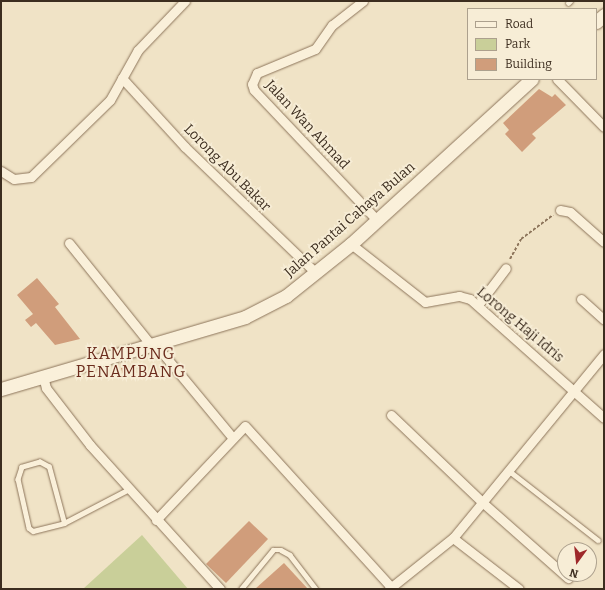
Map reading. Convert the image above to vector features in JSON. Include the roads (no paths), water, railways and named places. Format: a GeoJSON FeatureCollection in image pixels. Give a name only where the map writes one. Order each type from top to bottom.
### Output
{"type":"FeatureCollection","features":[{"type":"Feature","properties":{"kind":"main road","name":"Jalan Pantai Cahaya Bulan"},"geometry":{"type":"LineString","coordinates":[[2,387],[245,317],[286,296],[351,244],[531,80]]}},
{"type":"Feature","properties":{"kind":"street"},"geometry":{"type":"LineString","coordinates":[[1,171],[14,179],[31,177],[110,100],[138,50],[184,1]]}},
{"type":"Feature","properties":{"kind":"street","name":"Jalan Wan Ahmad"},"geometry":{"type":"LineString","coordinates":[[363,1],[332,25],[315,49],[257,73],[252,84],[254,90],[377,220]]}},
{"type":"Feature","properties":{"kind":"street","name":"Lorong Abu Bakar"},"geometry":{"type":"LineString","coordinates":[[122,78],[185,147],[316,273]]}},
{"type":"Feature","properties":{"kind":"street"},"geometry":{"type":"LineString","coordinates":[[558,80],[604,127]]}},
{"type":"Feature","properties":{"kind":"street"},"geometry":{"type":"LineString","coordinates":[[560,210],[570,212],[604,242]]}},
{"type":"Feature","properties":{"kind":"street"},"geometry":{"type":"LineString","coordinates":[[69,243],[232,438]]}},
{"type":"Feature","properties":{"kind":"street","name":"Lorong Haji Idris"},"geometry":{"type":"LineString","coordinates":[[351,244],[425,302],[459,296],[478,305],[574,389],[604,418]]}},
{"type":"Feature","properties":{"kind":"street"},"geometry":{"type":"LineString","coordinates":[[478,305],[506,268]]}},
{"type":"Feature","properties":{"kind":"street"},"geometry":{"type":"LineString","coordinates":[[581,299],[604,320]]}},
{"type":"Feature","properties":{"kind":"street"},"geometry":{"type":"LineString","coordinates":[[156,520],[232,438],[245,426],[249,427],[392,588],[453,538],[604,354]]}},
{"type":"Feature","properties":{"kind":"street"},"geometry":{"type":"LineString","coordinates":[[43,376],[51,394],[129,489],[220,589]]}},
{"type":"Feature","properties":{"kind":"street"},"geometry":{"type":"LineString","coordinates":[[391,415],[482,502],[557,568]]}},
{"type":"Feature","properties":{"kind":"street"},"geometry":{"type":"LineString","coordinates":[[453,538],[519,589]]}},
{"type":"Feature","properties":{"kind":"lane"},"geometry":{"type":"LineString","coordinates":[[64,523],[49,466],[40,462],[22,467],[18,479],[29,528],[40,531],[64,523],[129,489]]}},
{"type":"Feature","properties":{"kind":"lane"},"geometry":{"type":"LineString","coordinates":[[508,470],[598,540]]}},
{"type":"Feature","properties":{"kind":"lane"},"geometry":{"type":"LineString","coordinates":[[241,589],[273,550],[281,550],[290,554],[316,589]]}},
{"type":"Feature","properties":{"kind":"district","name":"KAMPUNG PENAMBANG"},"geometry":{"type":"Point","coordinates":[131,363]}}]}
